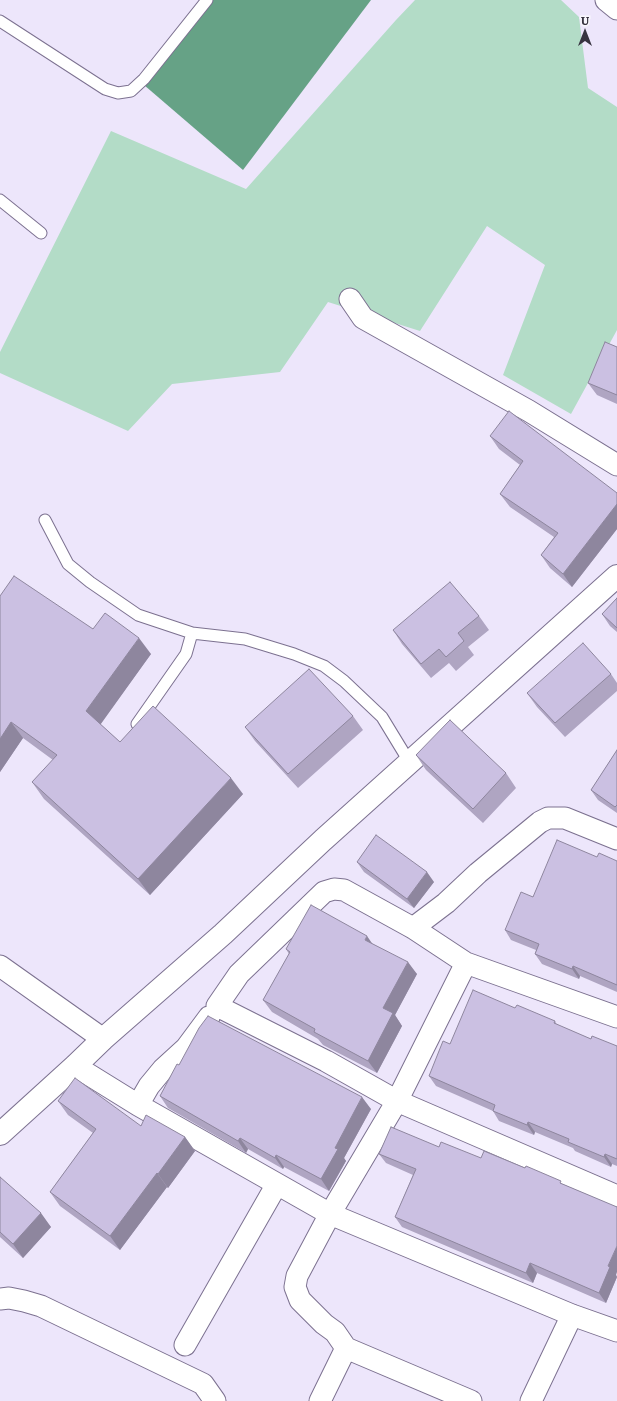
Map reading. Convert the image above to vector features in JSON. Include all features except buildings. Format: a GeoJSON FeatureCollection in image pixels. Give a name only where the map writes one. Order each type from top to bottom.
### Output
{"type":"FeatureCollection","features":[{"type":"Feature","properties":{"kind":"street"},"geometry":{"type":"LineString","coordinates":[[606,0],[617,9]]}},
{"type":"Feature","properties":{"kind":"street"},"geometry":{"type":"LineString","coordinates":[[350,299],[363,318],[529,411],[617,465]]}},
{"type":"Feature","properties":{"kind":"street"},"geometry":{"type":"LineString","coordinates":[[0,1134],[103,1040],[223,934],[323,840],[617,576]]}},
{"type":"Feature","properties":{"kind":"street"},"geometry":{"type":"LineString","coordinates":[[413,928],[446,903],[478,873],[540,822],[548,818],[565,818],[617,839]]}},
{"type":"Feature","properties":{"kind":"street"},"geometry":{"type":"LineString","coordinates":[[138,1105],[149,1086],[163,1069],[186,1048],[239,974],[324,892],[334,889],[344,890],[413,928],[466,963],[617,1017]]}},
{"type":"Feature","properties":{"kind":"street"},"geometry":{"type":"LineString","coordinates":[[466,963],[397,1101],[330,1214],[297,1276],[295,1287],[300,1300],[324,1324],[335,1332],[346,1348],[471,1401]]}},
{"type":"Feature","properties":{"kind":"street"},"geometry":{"type":"LineString","coordinates":[[0,966],[103,1040]]}},
{"type":"Feature","properties":{"kind":"street"},"geometry":{"type":"LineString","coordinates":[[217,1006],[326,1061],[397,1101],[617,1196]]}},
{"type":"Feature","properties":{"kind":"street"},"geometry":{"type":"LineString","coordinates":[[75,1066],[138,1105],[330,1214],[572,1315],[617,1331]]}},
{"type":"Feature","properties":{"kind":"street"},"geometry":{"type":"LineString","coordinates":[[186,1345],[277,1184]]}},
{"type":"Feature","properties":{"kind":"street"},"geometry":{"type":"LineString","coordinates":[[0,1299],[9,1298],[41,1306],[203,1384],[216,1401]]}},
{"type":"Feature","properties":{"kind":"street"},"geometry":{"type":"LineString","coordinates":[[531,1401],[572,1315]]}},
{"type":"Feature","properties":{"kind":"street"},"geometry":{"type":"LineString","coordinates":[[320,1401],[346,1348]]}},
{"type":"Feature","properties":{"kind":"lane"},"geometry":{"type":"LineString","coordinates":[[0,21],[104,89],[118,93],[131,91],[144,79],[207,0]]}},
{"type":"Feature","properties":{"kind":"lane"},"geometry":{"type":"LineString","coordinates":[[0,200],[41,233]]}},
{"type":"Feature","properties":{"kind":"lane"},"geometry":{"type":"LineString","coordinates":[[45,520],[68,564],[90,582],[138,615],[192,633],[245,639],[294,654],[324,666],[344,680],[382,717],[410,763]]}},
{"type":"Feature","properties":{"kind":"lane"},"geometry":{"type":"LineString","coordinates":[[137,724],[186,654],[192,633]]}},
{"type":"Feature","properties":{"kind":"shaded area"},"geometry":{"type":"Polygon","coordinates":[[[212,0],[371,0],[243,170],[144,85],[212,0]]]}},
{"type":"Feature","properties":{"kind":"shaded area"},"geometry":{"type":"Polygon","coordinates":[[[415,0],[561,0],[579,17],[588,88],[617,107],[617,330],[571,414],[503,375],[545,265],[487,226],[420,331],[328,302],[280,372],[172,384],[128,431],[0,373],[0,352],[111,131],[246,189],[415,0]]]}}]}
